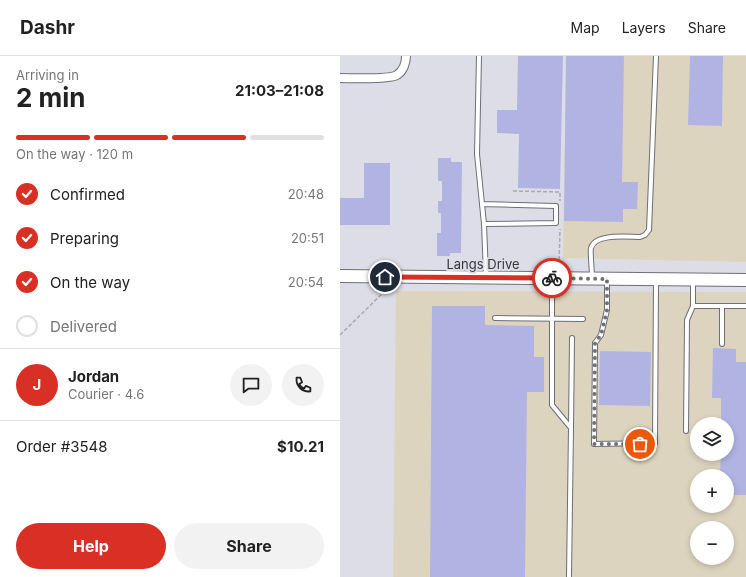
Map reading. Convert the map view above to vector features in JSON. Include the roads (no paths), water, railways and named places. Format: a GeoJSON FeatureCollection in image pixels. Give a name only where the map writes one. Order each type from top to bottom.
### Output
{"type":"FeatureCollection","features":[{"type":"Feature","properties":{"kind":"street"},"geometry":{"type":"LineString","coordinates":[[340,78],[388,78],[397,75],[402,70],[406,62],[406,56]]}},
{"type":"Feature","properties":{"kind":"street","name":"Langs Drive"},"geometry":{"type":"LineString","coordinates":[[340,276],[746,280]]}},
{"type":"Feature","properties":{"kind":"lane"},"geometry":{"type":"LineString","coordinates":[[479,56],[477,154],[484,224],[486,278]]}},
{"type":"Feature","properties":{"kind":"lane"},"geometry":{"type":"LineString","coordinates":[[592,279],[591,248],[596,240],[606,237],[640,237],[645,235],[649,230],[656,56]]}},
{"type":"Feature","properties":{"kind":"lane"},"geometry":{"type":"LineString","coordinates":[[482,204],[556,206],[556,223],[484,224]]}},
{"type":"Feature","properties":{"kind":"lane"},"geometry":{"type":"LineString","coordinates":[[552,278],[552,405],[572,428]]}},
{"type":"Feature","properties":{"kind":"lane"},"geometry":{"type":"LineString","coordinates":[[607,279],[607,310],[601,335],[595,343],[594,444],[655,443],[656,279]]}},
{"type":"Feature","properties":{"kind":"lane"},"geometry":{"type":"LineString","coordinates":[[686,431],[687,320],[693,306],[693,279]]}},
{"type":"Feature","properties":{"kind":"lane"},"geometry":{"type":"LineString","coordinates":[[693,306],[746,306]]}},
{"type":"Feature","properties":{"kind":"lane"},"geometry":{"type":"LineString","coordinates":[[722,306],[722,344]]}},
{"type":"Feature","properties":{"kind":"lane"},"geometry":{"type":"LineString","coordinates":[[495,318],[583,319]]}},
{"type":"Feature","properties":{"kind":"lane"},"geometry":{"type":"LineString","coordinates":[[569,577],[572,338]]}}]}
